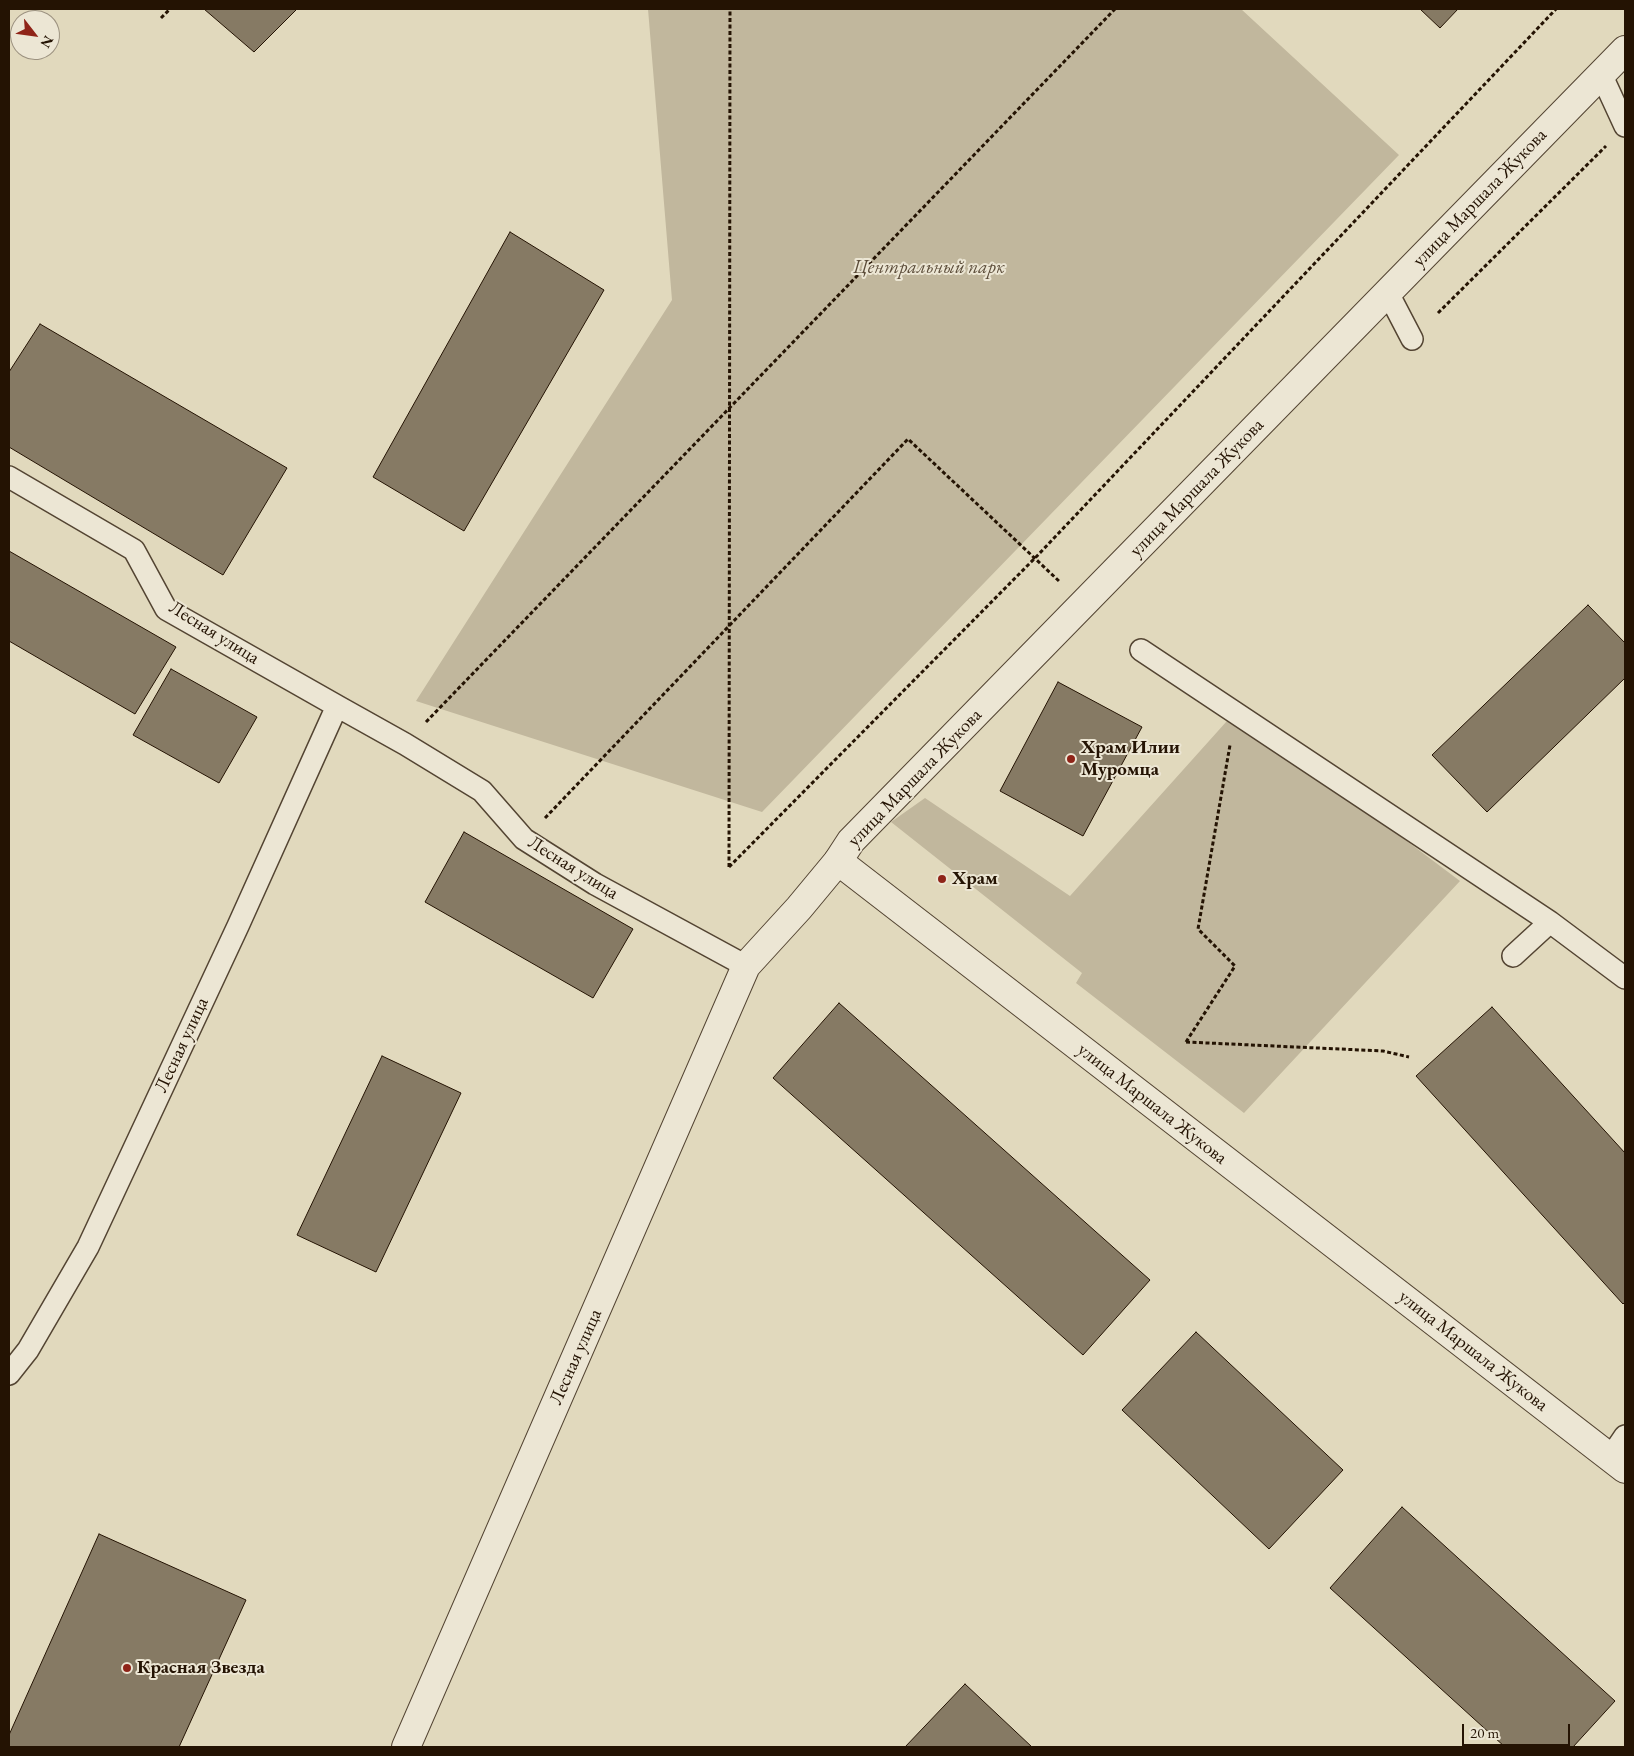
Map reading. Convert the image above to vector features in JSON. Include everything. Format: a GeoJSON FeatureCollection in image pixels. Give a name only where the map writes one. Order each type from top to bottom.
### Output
{"type":"FeatureCollection","features":[{"type":"Feature","properties":{"kind":"street","name":"улица Маршала Жукова"},"geometry":{"type":"LineString","coordinates":[[1620,1455],[838,861],[851,841],[1625,50]]}},
{"type":"Feature","properties":{"kind":"street","name":"Лесная улица"},"geometry":{"type":"LineString","coordinates":[[406,1747],[746,966],[799,908],[838,861]]}},
{"type":"Feature","properties":{"kind":"lane"},"geometry":{"type":"LineString","coordinates":[[1601,74],[1618,133]]}},
{"type":"Feature","properties":{"kind":"lane"},"geometry":{"type":"LineString","coordinates":[[1388,293],[1412,339]]}},
{"type":"Feature","properties":{"kind":"lane","name":"Лесная улица"},"geometry":{"type":"LineString","coordinates":[[9,478],[134,550],[166,609],[405,744],[482,791],[524,839],[595,884],[746,966]]}},
{"type":"Feature","properties":{"kind":"lane"},"geometry":{"type":"LineString","coordinates":[[1141,650],[1550,922],[1625,978]]}},
{"type":"Feature","properties":{"kind":"lane","name":"Лесная улица"},"geometry":{"type":"LineString","coordinates":[[9,1374],[28,1350],[88,1247],[238,926],[337,706]]}},
{"type":"Feature","properties":{"kind":"lane"},"geometry":{"type":"LineString","coordinates":[[1513,956],[1550,922]]}},
{"type":"Feature","properties":{"kind":"path"},"geometry":{"type":"LineString","coordinates":[[161,18],[170,9]]}},
{"type":"Feature","properties":{"kind":"path"},"geometry":{"type":"LineString","coordinates":[[730,9],[729,867],[1036,557],[1556,9]]}},
{"type":"Feature","properties":{"kind":"path"},"geometry":{"type":"LineString","coordinates":[[405,744],[1115,9]]}},
{"type":"Feature","properties":{"kind":"path"},"geometry":{"type":"LineString","coordinates":[[1438,314],[1618,133]]}},
{"type":"Feature","properties":{"kind":"path"},"geometry":{"type":"LineString","coordinates":[[524,839],[908,439],[1036,557],[1084,605]]}},
{"type":"Feature","properties":{"kind":"path"},"geometry":{"type":"LineString","coordinates":[[1235,712],[1198,929],[1235,966],[1186,1042],[1383,1051],[1409,1057]]}},
{"type":"Feature","properties":{"kind":"green space","name":"Центральный парк"},"geometry":{"type":"Polygon","coordinates":[[[648,9],[1241,9],[1399,155],[762,812],[416,701],[672,300],[648,9]]]}},
{"type":"Feature","properties":{"kind":"green space"},"geometry":{"type":"Polygon","coordinates":[[[1235,712],[1460,881],[1244,1113],[1076,983],[1082,973],[891,822],[925,798],[1070,896],[1235,712]]]}},
{"type":"Feature","properties":{"kind":"building"},"geometry":{"type":"Polygon","coordinates":[[[204,9],[297,9],[254,52],[204,9]]]}},
{"type":"Feature","properties":{"kind":"building"},"geometry":{"type":"Polygon","coordinates":[[[1420,9],[1458,9],[1440,28],[1420,9]]]}},
{"type":"Feature","properties":{"kind":"building"},"geometry":{"type":"Polygon","coordinates":[[[510,232],[604,290],[464,531],[373,477],[510,232]]]}},
{"type":"Feature","properties":{"kind":"building"},"geometry":{"type":"Polygon","coordinates":[[[40,324],[287,468],[223,575],[9,447],[9,372],[40,324]]]}},
{"type":"Feature","properties":{"kind":"building"},"geometry":{"type":"Polygon","coordinates":[[[9,551],[176,647],[135,714],[9,641],[9,551]]]}},
{"type":"Feature","properties":{"kind":"building"},"geometry":{"type":"Polygon","coordinates":[[[1588,605],[1625,643],[1625,678],[1487,812],[1432,755],[1588,605]]]}},
{"type":"Feature","properties":{"kind":"building"},"geometry":{"type":"Polygon","coordinates":[[[171,669],[257,717],[219,783],[133,735],[171,669]]]}},
{"type":"Feature","properties":{"kind":"building","name":"Храм Илии Муромца"},"geometry":{"type":"Polygon","coordinates":[[[1058,682],[1142,727],[1083,836],[1000,791],[1058,682]]]}},
{"type":"Feature","properties":{"kind":"building"},"geometry":{"type":"Polygon","coordinates":[[[464,832],[633,929],[593,998],[425,902],[464,832]]]}},
{"type":"Feature","properties":{"kind":"building"},"geometry":{"type":"Polygon","coordinates":[[[839,1003],[1150,1280],[1083,1355],[773,1078],[839,1003]]]}},
{"type":"Feature","properties":{"kind":"building"},"geometry":{"type":"Polygon","coordinates":[[[1492,1007],[1625,1153],[1625,1302],[1623,1304],[1416,1076],[1492,1007]]]}},
{"type":"Feature","properties":{"kind":"building"},"geometry":{"type":"Polygon","coordinates":[[[382,1056],[461,1093],[376,1272],[297,1235],[382,1056]]]}},
{"type":"Feature","properties":{"kind":"building"},"geometry":{"type":"Polygon","coordinates":[[[1196,1332],[1343,1470],[1269,1549],[1122,1410],[1196,1332]]]}},
{"type":"Feature","properties":{"kind":"building"},"geometry":{"type":"Polygon","coordinates":[[[1402,1507],[1615,1701],[1573,1747],[1505,1747],[1330,1588],[1402,1507]]]}},
{"type":"Feature","properties":{"kind":"building","name":"Красная Звезда"},"geometry":{"type":"Polygon","coordinates":[[[99,1534],[246,1600],[179,1747],[9,1747],[9,1735],[99,1534]]]}},
{"type":"Feature","properties":{"kind":"building"},"geometry":{"type":"Polygon","coordinates":[[[965,1684],[1032,1747],[905,1747],[965,1684]]]}},
{"type":"Feature","properties":{"kind":"place","name":"Храм Илии Муромца"},"geometry":{"type":"Point","coordinates":[1071,759]}},
{"type":"Feature","properties":{"kind":"place","name":"Храм"},"geometry":{"type":"Point","coordinates":[942,879]}},
{"type":"Feature","properties":{"kind":"place","name":"Красная Звезда"},"geometry":{"type":"Point","coordinates":[127,1668]}}]}
